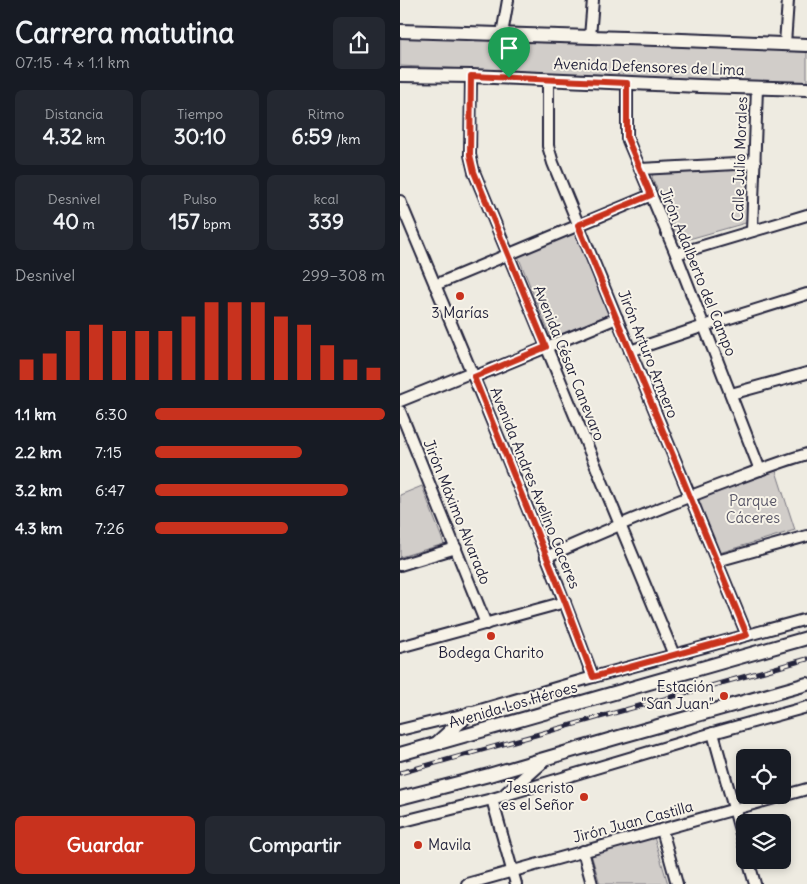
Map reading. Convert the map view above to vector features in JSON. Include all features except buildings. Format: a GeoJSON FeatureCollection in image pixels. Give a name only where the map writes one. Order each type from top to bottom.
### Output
{"type":"FeatureCollection","features":[{"type":"Feature","properties":{"kind":"main road","name":"Avenida Defensores de Lima"},"geometry":{"type":"LineString","coordinates":[[400,31],[807,45]]}},
{"type":"Feature","properties":{"kind":"main road","name":"Avenida Defensores de Lima"},"geometry":{"type":"LineString","coordinates":[[400,75],[807,89]]}},
{"type":"Feature","properties":{"kind":"main road","name":"Avenida Los Héroes"},"geometry":{"type":"LineString","coordinates":[[400,754],[807,638]]}},
{"type":"Feature","properties":{"kind":"main road"},"geometry":{"type":"LineString","coordinates":[[400,798],[544,760],[807,684]]}},
{"type":"Feature","properties":{"kind":"main road"},"geometry":{"type":"LineString","coordinates":[[435,745],[470,713]]}},
{"type":"Feature","properties":{"kind":"main road"},"geometry":{"type":"LineString","coordinates":[[506,794],[544,760]]}},
{"type":"Feature","properties":{"kind":"street"},"geometry":{"type":"LineString","coordinates":[[502,34],[508,0]]}},
{"type":"Feature","properties":{"kind":"street"},"geometry":{"type":"LineString","coordinates":[[590,37],[593,0]]}},
{"type":"Feature","properties":{"kind":"street"},"geometry":{"type":"LineString","coordinates":[[785,44],[788,0]]}},
{"type":"Feature","properties":{"kind":"street","name":"Avenida César Canevaro"},"geometry":{"type":"LineString","coordinates":[[471,76],[470,155],[474,172],[674,655]]}},
{"type":"Feature","properties":{"kind":"street","name":"Jirón Arturo Armero"},"geometry":{"type":"LineString","coordinates":[[548,79],[548,146],[553,163],[747,635]]}},
{"type":"Feature","properties":{"kind":"street","name":"Jirón Adalberto del Campo"},"geometry":{"type":"LineString","coordinates":[[627,83],[627,138],[676,254],[760,470]]}},
{"type":"Feature","properties":{"kind":"street","name":"Calle Julio Morales"},"geometry":{"type":"LineString","coordinates":[[752,230],[757,88]]}},
{"type":"Feature","properties":{"kind":"street"},"geometry":{"type":"LineString","coordinates":[[640,169],[754,163]]}},
{"type":"Feature","properties":{"kind":"street"},"geometry":{"type":"LineString","coordinates":[[435,285],[651,195]]}},
{"type":"Feature","properties":{"kind":"street","name":"Avenida Andres Avelino Caceres"},"geometry":{"type":"LineString","coordinates":[[400,201],[473,375],[565,602],[593,677]]}},
{"type":"Feature","properties":{"kind":"street"},"geometry":{"type":"LineString","coordinates":[[676,254],[752,230],[807,216]]}},
{"type":"Feature","properties":{"kind":"street"},"geometry":{"type":"LineString","coordinates":[[630,351],[807,294]]}},
{"type":"Feature","properties":{"kind":"street"},"geometry":{"type":"LineString","coordinates":[[400,401],[473,375],[617,318]]}},
{"type":"Feature","properties":{"kind":"street"},"geometry":{"type":"LineString","coordinates":[[731,394],[807,373]]}},
{"type":"Feature","properties":{"kind":"street","name":"Jirón Máximo Alvarado"},"geometry":{"type":"LineString","coordinates":[[400,411],[486,624]]}},
{"type":"Feature","properties":{"kind":"street"},"geometry":{"type":"LineString","coordinates":[[546,557],[690,496],[807,454]]}},
{"type":"Feature","properties":{"kind":"street"},"geometry":{"type":"LineString","coordinates":[[717,561],[807,536]]}},
{"type":"Feature","properties":{"kind":"street"},"geometry":{"type":"LineString","coordinates":[[400,565],[456,548]]}},
{"type":"Feature","properties":{"kind":"street"},"geometry":{"type":"LineString","coordinates":[[400,648],[565,602]]}},
{"type":"Feature","properties":{"kind":"street","name":"Avenida Los Héroes"},"geometry":{"type":"LineString","coordinates":[[400,730],[470,713],[593,677],[807,619]]}},
{"type":"Feature","properties":{"kind":"street"},"geometry":{"type":"LineString","coordinates":[[400,822],[492,799],[807,707]]}},
{"type":"Feature","properties":{"kind":"street"},"geometry":{"type":"LineString","coordinates":[[713,733],[736,817]]}},
{"type":"Feature","properties":{"kind":"street","name":"Jirón Juan Castilla"},"geometry":{"type":"LineString","coordinates":[[467,884],[807,789]]}},
{"type":"Feature","properties":{"kind":"street"},"geometry":{"type":"LineString","coordinates":[[492,799],[516,884]]}},
{"type":"Feature","properties":{"kind":"street"},"geometry":{"type":"LineString","coordinates":[[662,830],[677,884]]}},
{"type":"Feature","properties":{"kind":"street"},"geometry":{"type":"LineString","coordinates":[[583,851],[592,884]]}},
{"type":"Feature","properties":{"kind":"street"},"geometry":{"type":"LineString","coordinates":[[751,869],[755,884]]}},
{"type":"Feature","properties":{"kind":"green space"},"geometry":{"type":"Polygon","coordinates":[[[400,36],[807,48],[807,84],[400,66],[400,36]]]}},
{"type":"Feature","properties":{"kind":"green space"},"geometry":{"type":"Polygon","coordinates":[[[750,170],[749,222],[682,241],[678,239],[652,177],[654,172],[750,170]]]}},
{"type":"Feature","properties":{"kind":"green space"},"geometry":{"type":"Polygon","coordinates":[[[576,232],[610,314],[551,338],[518,256],[576,232]]]}},
{"type":"Feature","properties":{"kind":"green space","name":"Parque Cáceres"},"geometry":{"type":"Polygon","coordinates":[[[775,468],[795,530],[719,553],[698,497],[775,468]]]}},
{"type":"Feature","properties":{"kind":"green space"},"geometry":{"type":"Polygon","coordinates":[[[422,486],[444,544],[400,557],[400,495],[422,486]]]}},
{"type":"Feature","properties":{"kind":"green space"},"geometry":{"type":"Polygon","coordinates":[[[654,837],[668,884],[600,884],[591,854],[654,837]]]}},
{"type":"Feature","properties":{"kind":"railway"},"geometry":{"type":"LineString","coordinates":[[400,773],[807,659]]}},
{"type":"Feature","properties":{"kind":"place","name":"3 Marías"},"geometry":{"type":"Point","coordinates":[460,296]}},
{"type":"Feature","properties":{"kind":"place","name":"Bodega Charito"},"geometry":{"type":"Point","coordinates":[491,636]}},
{"type":"Feature","properties":{"kind":"place","name":"Estación \"San Juan\""},"geometry":{"type":"Point","coordinates":[724,696]}},
{"type":"Feature","properties":{"kind":"place","name":"Jesucristo es el Señor"},"geometry":{"type":"Point","coordinates":[584,797]}},
{"type":"Feature","properties":{"kind":"place","name":"Mavila"},"geometry":{"type":"Point","coordinates":[418,845]}},
{"type":"Feature","properties":{"kind":"route"},"geometry":{"type":"LineString","coordinates":[[471,76],[509,78],[627,83],[627,138],[651,195],[578,225],[747,635],[593,677],[565,602],[474,377],[546,347],[474,172],[470,155],[471,76]]}}]}
